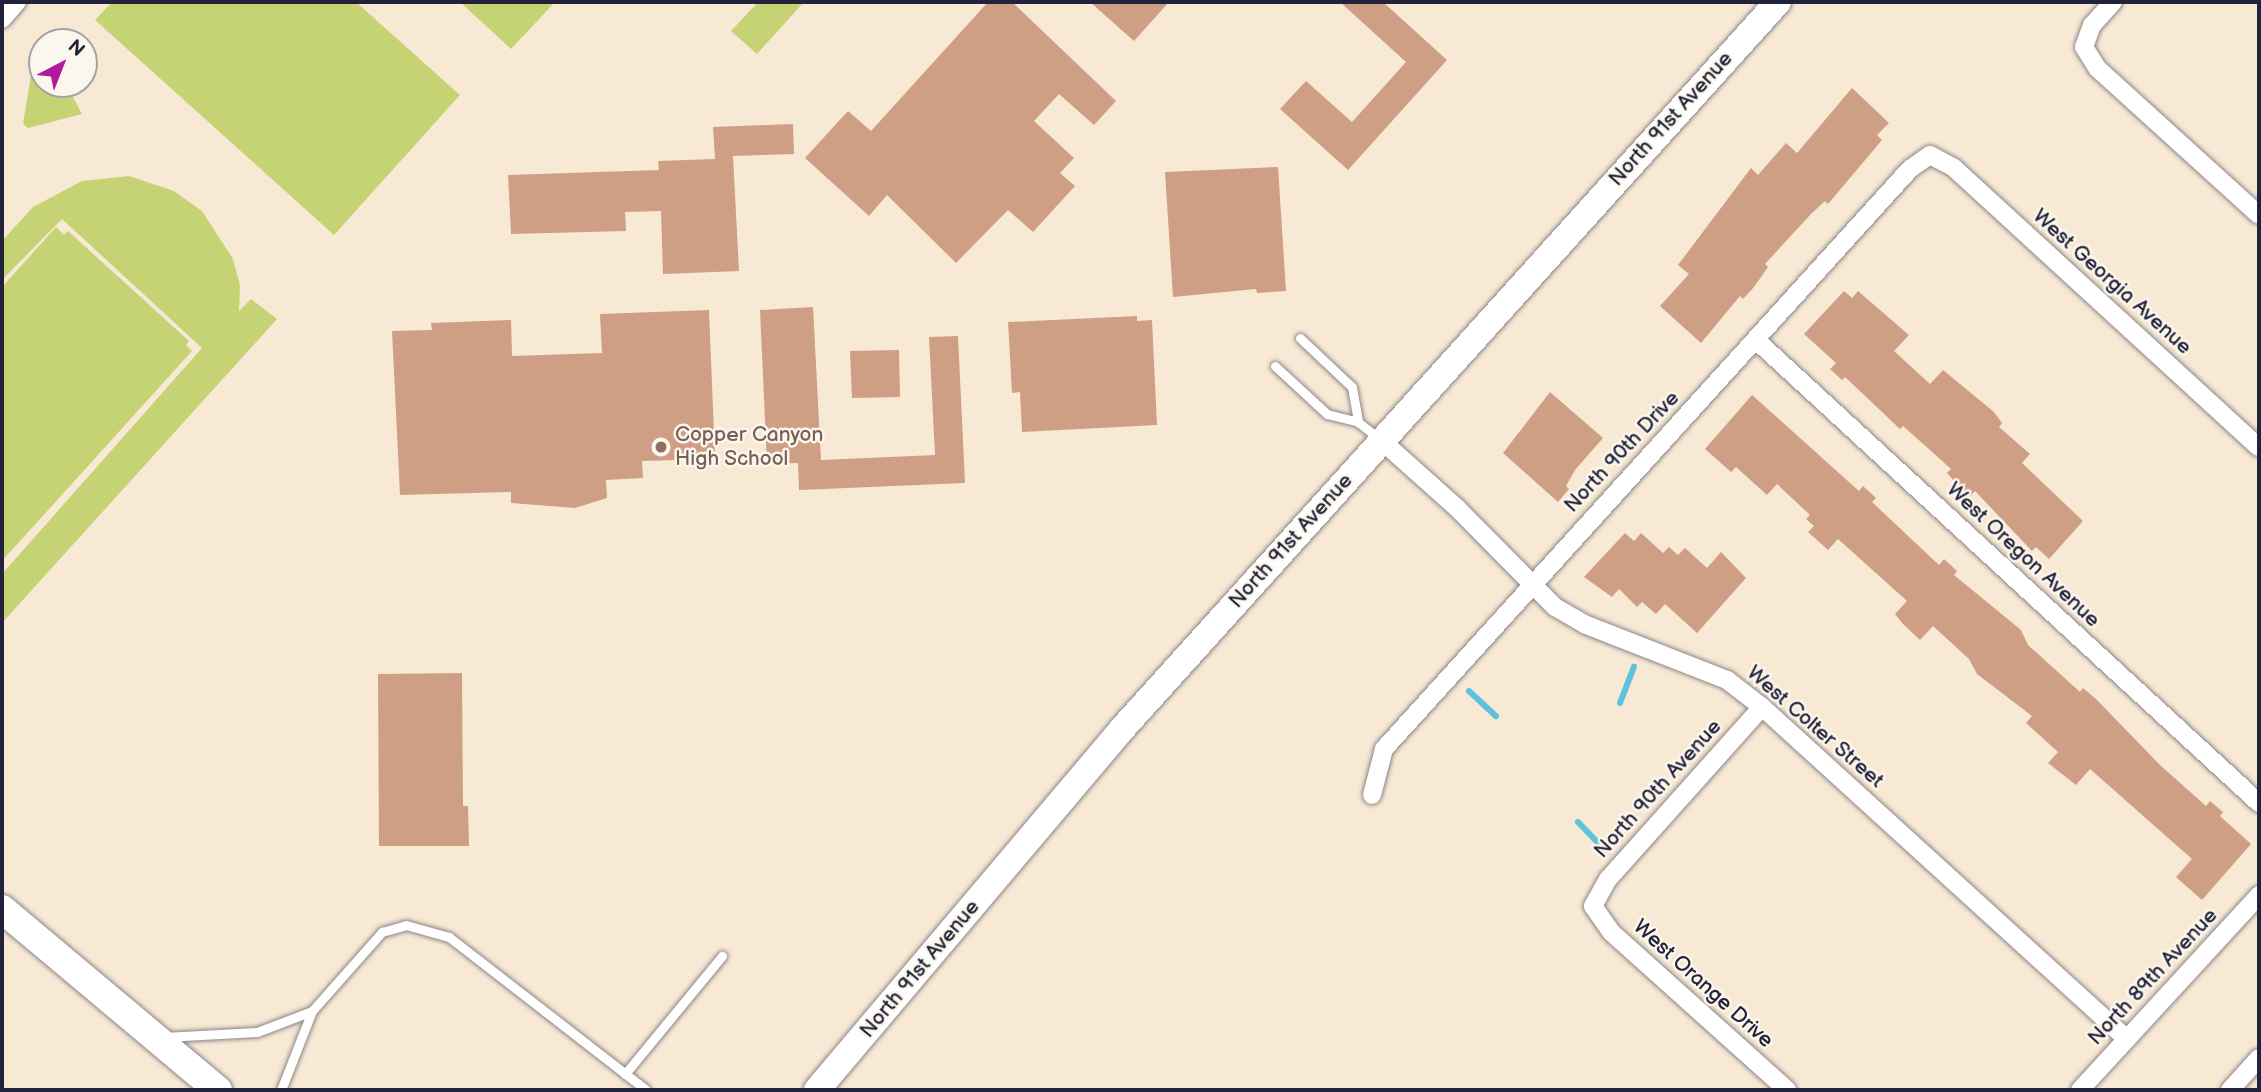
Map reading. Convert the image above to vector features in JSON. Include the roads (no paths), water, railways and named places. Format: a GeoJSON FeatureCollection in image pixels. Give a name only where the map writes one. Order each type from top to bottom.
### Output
{"type":"FeatureCollection","features":[{"type":"Feature","properties":{"kind":"main road","name":"North 91st Avenue"},"geometry":{"type":"LineString","coordinates":[[817,1090],[1122,729],[1778,2]]}},
{"type":"Feature","properties":{"kind":"main road"},"geometry":{"type":"LineString","coordinates":[[2,909],[218,1090]]}},
{"type":"Feature","properties":{"kind":"street"},"geometry":{"type":"LineString","coordinates":[[2,19],[17,2]]}},
{"type":"Feature","properties":{"kind":"street"},"geometry":{"type":"LineString","coordinates":[[2113,2],[2092,25],[2084,47],[2098,69],[2259,215]]}},
{"type":"Feature","properties":{"kind":"street","name":"North 90th Drive"},"geometry":{"type":"LineString","coordinates":[[1372,795],[1384,749],[1910,169],[1930,156]]}},
{"type":"Feature","properties":{"kind":"street","name":"West Georgia Avenue"},"geometry":{"type":"LineString","coordinates":[[1930,156],[1954,168],[2259,447]]}},
{"type":"Feature","properties":{"kind":"street","name":"West Oregon Avenue"},"geometry":{"type":"LineString","coordinates":[[1756,341],[2259,803]]}},
{"type":"Feature","properties":{"kind":"street","name":"West Colter Street"},"geometry":{"type":"LineString","coordinates":[[1382,441],[1457,508],[1555,607],[1584,624],[1727,680],[1762,706],[2127,1039]]}},
{"type":"Feature","properties":{"kind":"street","name":"North 90th Avenue"},"geometry":{"type":"LineString","coordinates":[[1593,906],[1608,879],[1762,706]]}},
{"type":"Feature","properties":{"kind":"street","name":"North 89th Avenue"},"geometry":{"type":"LineString","coordinates":[[2080,1090],[2259,895]]}},
{"type":"Feature","properties":{"kind":"street","name":"West Orange Drive"},"geometry":{"type":"LineString","coordinates":[[1593,906],[1611,932],[1787,1090]]}},
{"type":"Feature","properties":{"kind":"street"},"geometry":{"type":"LineString","coordinates":[[2230,1090],[2259,1058]]}},
{"type":"Feature","properties":{"kind":"lane"},"geometry":{"type":"LineString","coordinates":[[1300,338],[1352,387],[1358,422]]}},
{"type":"Feature","properties":{"kind":"lane"},"geometry":{"type":"LineString","coordinates":[[1275,366],[1327,414],[1358,422],[1382,441]]}},
{"type":"Feature","properties":{"kind":"lane"},"geometry":{"type":"LineString","coordinates":[[281,1090],[312,1011],[382,932],[406,925],[449,937],[646,1090]]}},
{"type":"Feature","properties":{"kind":"lane"},"geometry":{"type":"LineString","coordinates":[[625,1074],[722,956]]}},
{"type":"Feature","properties":{"kind":"lane"},"geometry":{"type":"LineString","coordinates":[[154,1037],[257,1032],[312,1011]]}},
{"type":"Feature","properties":{"kind":"waterway"},"geometry":{"type":"LineString","coordinates":[[1620,703],[1634,667]]}},
{"type":"Feature","properties":{"kind":"waterway"},"geometry":{"type":"LineString","coordinates":[[1469,691],[1496,716]]}},
{"type":"Feature","properties":{"kind":"waterway"},"geometry":{"type":"LineString","coordinates":[[1578,822],[1605,850]]}},
{"type":"Feature","properties":{"kind":"place","name":"Copper Canyon High School"},"geometry":{"type":"Point","coordinates":[661,447]}}]}
